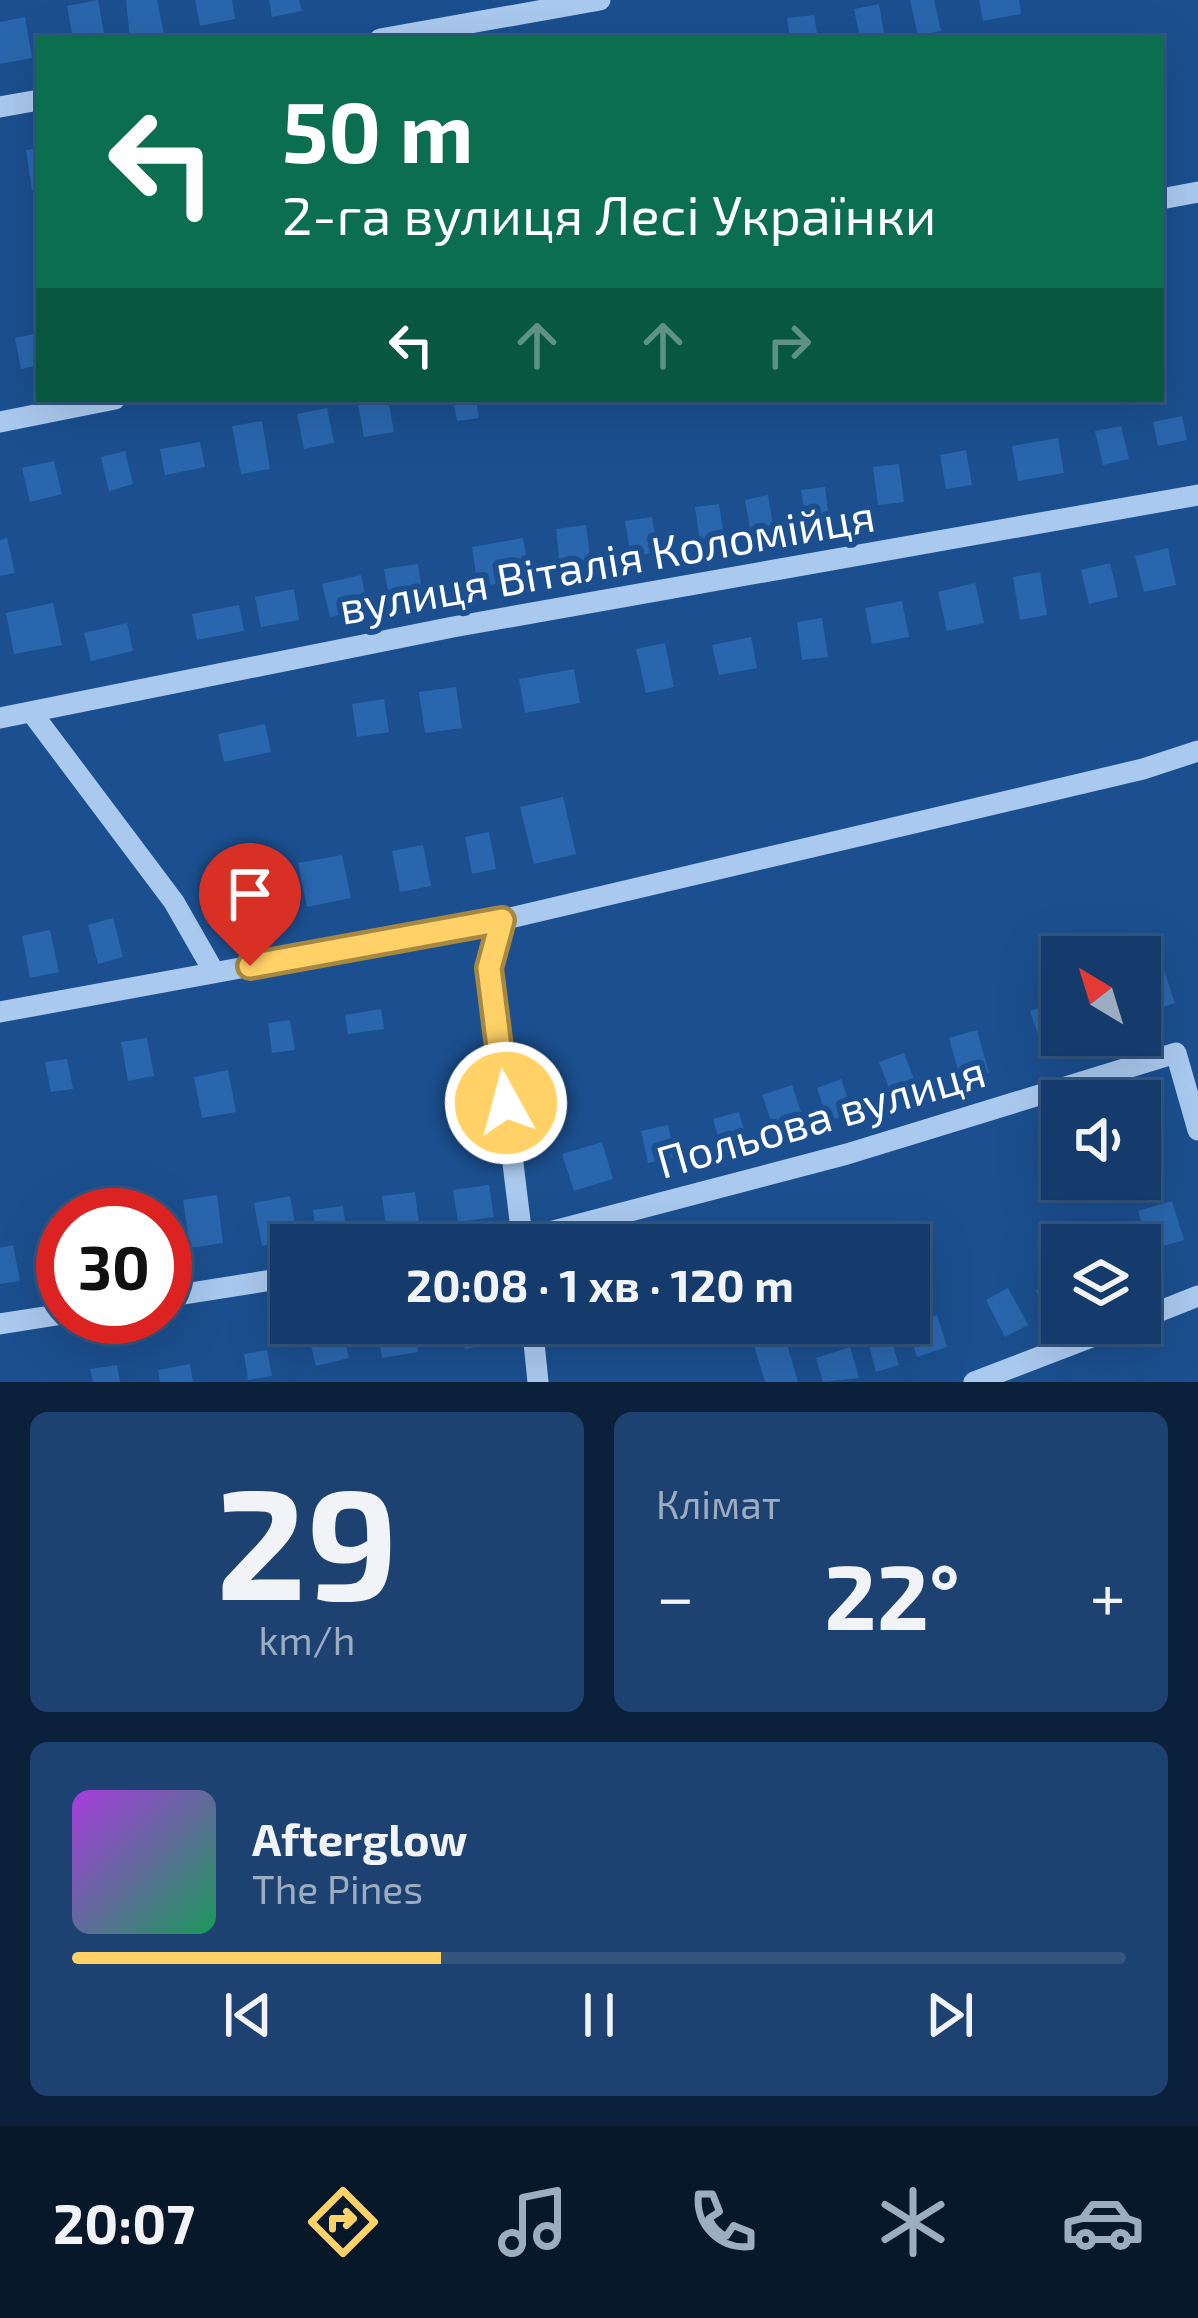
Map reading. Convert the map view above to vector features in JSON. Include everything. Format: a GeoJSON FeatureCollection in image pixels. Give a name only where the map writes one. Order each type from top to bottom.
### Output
{"type":"FeatureCollection","features":[{"type":"Feature","properties":{"kind":"street"},"geometry":{"type":"LineString","coordinates":[[397,36],[601,0]]}},
{"type":"Feature","properties":{"kind":"street"},"geometry":{"type":"LineString","coordinates":[[0,107],[36,101]]}},
{"type":"Feature","properties":{"kind":"street"},"geometry":{"type":"LineString","coordinates":[[1164,198],[1198,192]]}},
{"type":"Feature","properties":{"kind":"street"},"geometry":{"type":"LineString","coordinates":[[0,422],[100,402]]}},
{"type":"Feature","properties":{"kind":"street","name":"вулиця Віталія Коломійця"},"geometry":{"type":"LineString","coordinates":[[0,718],[453,627],[1198,495]]}},
{"type":"Feature","properties":{"kind":"street"},"geometry":{"type":"LineString","coordinates":[[32,713],[173,902],[214,972]]}},
{"type":"Feature","properties":{"kind":"street"},"geometry":{"type":"LineString","coordinates":[[0,1012],[502,920],[1143,769],[1198,751]]}},
{"type":"Feature","properties":{"kind":"street"},"geometry":{"type":"LineString","coordinates":[[502,920],[489,968],[521,1224]]}},
{"type":"Feature","properties":{"kind":"street","name":"Польова вулиця"},"geometry":{"type":"LineString","coordinates":[[589,1224],[847,1154],[1176,1052],[1198,1130]]}},
{"type":"Feature","properties":{"kind":"street"},"geometry":{"type":"LineString","coordinates":[[192,1292],[270,1280]]}},
{"type":"Feature","properties":{"kind":"street"},"geometry":{"type":"LineString","coordinates":[[1161,1310],[1198,1296]]}},
{"type":"Feature","properties":{"kind":"street"},"geometry":{"type":"LineString","coordinates":[[0,1324],[36,1318]]}},
{"type":"Feature","properties":{"kind":"street"},"geometry":{"type":"LineString","coordinates":[[534,1344],[538,1382]]}},
{"type":"Feature","properties":{"kind":"street"},"geometry":{"type":"LineString","coordinates":[[974,1382],[1073,1344]]}},
{"type":"Feature","properties":{"kind":"building"},"geometry":{"type":"Polygon","coordinates":[[[98,0],[104,36],[72,36],[67,6],[98,0]]]}},
{"type":"Feature","properties":{"kind":"building"},"geometry":{"type":"Polygon","coordinates":[[[126,0],[157,0],[164,35],[130,36],[126,0]]]}},
{"type":"Feature","properties":{"kind":"building"},"geometry":{"type":"Polygon","coordinates":[[[195,0],[232,0],[235,19],[200,26],[195,0]]]}},
{"type":"Feature","properties":{"kind":"building"},"geometry":{"type":"Polygon","coordinates":[[[269,0],[299,0],[302,11],[272,17],[269,0]]]}},
{"type":"Feature","properties":{"kind":"building"},"geometry":{"type":"Polygon","coordinates":[[[910,0],[934,0],[941,31],[918,36],[910,0]]]}},
{"type":"Feature","properties":{"kind":"building"},"geometry":{"type":"Polygon","coordinates":[[[979,0],[1019,0],[1021,14],[983,21],[979,0]]]}},
{"type":"Feature","properties":{"kind":"building"},"geometry":{"type":"Polygon","coordinates":[[[879,4],[884,36],[859,36],[854,9],[879,4]]]}},
{"type":"Feature","properties":{"kind":"building"},"geometry":{"type":"Polygon","coordinates":[[[814,15],[818,36],[790,36],[787,18],[814,15]]]}},
{"type":"Feature","properties":{"kind":"building"},"geometry":{"type":"Polygon","coordinates":[[[25,17],[32,58],[0,64],[0,22],[25,17]]]}},
{"type":"Feature","properties":{"kind":"building"},"geometry":{"type":"Polygon","coordinates":[[[36,148],[36,190],[32,191],[26,150],[36,148]]]}},
{"type":"Feature","properties":{"kind":"building"},"geometry":{"type":"Polygon","coordinates":[[[36,334],[36,366],[21,369],[15,338],[36,334]]]}},
{"type":"Feature","properties":{"kind":"building"},"geometry":{"type":"Polygon","coordinates":[[[358,402],[389,402],[394,432],[364,437],[358,402]]]}},
{"type":"Feature","properties":{"kind":"building"},"geometry":{"type":"Polygon","coordinates":[[[454,402],[476,402],[479,418],[457,421],[454,402]]]}},
{"type":"Feature","properties":{"kind":"building"},"geometry":{"type":"Polygon","coordinates":[[[327,408],[334,443],[304,449],[297,414],[327,408]]]}},
{"type":"Feature","properties":{"kind":"building"},"geometry":{"type":"Polygon","coordinates":[[[1182,416],[1187,440],[1158,446],[1153,422],[1182,416]]]}},
{"type":"Feature","properties":{"kind":"building"},"geometry":{"type":"Polygon","coordinates":[[[262,421],[270,469],[241,474],[232,426],[262,421]]]}},
{"type":"Feature","properties":{"kind":"building"},"geometry":{"type":"Polygon","coordinates":[[[1121,426],[1129,459],[1103,465],[1095,431],[1121,426]]]}},
{"type":"Feature","properties":{"kind":"building"},"geometry":{"type":"Polygon","coordinates":[[[1058,438],[1064,473],[1018,481],[1012,446],[1058,438]]]}},
{"type":"Feature","properties":{"kind":"building"},"geometry":{"type":"Polygon","coordinates":[[[200,442],[205,467],[165,475],[160,449],[200,442]]]}},
{"type":"Feature","properties":{"kind":"building"},"geometry":{"type":"Polygon","coordinates":[[[966,450],[972,485],[946,489],[940,455],[966,450]]]}},
{"type":"Feature","properties":{"kind":"building"},"geometry":{"type":"Polygon","coordinates":[[[125,451],[133,484],[109,491],[101,457],[125,451]]]}},
{"type":"Feature","properties":{"kind":"building"},"geometry":{"type":"Polygon","coordinates":[[[54,461],[62,494],[30,502],[22,468],[54,461]]]}},
{"type":"Feature","properties":{"kind":"building"},"geometry":{"type":"Polygon","coordinates":[[[899,464],[904,502],[878,505],[873,467],[899,464]]]}},
{"type":"Feature","properties":{"kind":"building"},"geometry":{"type":"Polygon","coordinates":[[[825,487],[829,518],[806,521],[801,490],[825,487]]]}},
{"type":"Feature","properties":{"kind":"building"},"geometry":{"type":"Polygon","coordinates":[[[768,495],[774,530],[751,534],[745,500],[768,495]]]}},
{"type":"Feature","properties":{"kind":"building"},"geometry":{"type":"Polygon","coordinates":[[[719,504],[724,538],[700,542],[695,507],[719,504]]]}},
{"type":"Feature","properties":{"kind":"building"},"geometry":{"type":"Polygon","coordinates":[[[652,517],[658,552],[631,557],[625,521],[652,517]]]}},
{"type":"Feature","properties":{"kind":"building"},"geometry":{"type":"Polygon","coordinates":[[[586,525],[592,572],[561,576],[556,529],[586,525]]]}},
{"type":"Feature","properties":{"kind":"building"},"geometry":{"type":"Polygon","coordinates":[[[7,538],[15,573],[0,576],[0,540],[7,538]]]}},
{"type":"Feature","properties":{"kind":"building"},"geometry":{"type":"Polygon","coordinates":[[[523,538],[530,578],[478,587],[472,547],[523,538]]]}},
{"type":"Feature","properties":{"kind":"building"},"geometry":{"type":"Polygon","coordinates":[[[1168,548],[1176,585],[1144,592],[1135,556],[1168,548]]]}},
{"type":"Feature","properties":{"kind":"building"},"geometry":{"type":"Polygon","coordinates":[[[1110,563],[1118,597],[1089,604],[1081,570],[1110,563]]]}},
{"type":"Feature","properties":{"kind":"building"},"geometry":{"type":"Polygon","coordinates":[[[418,564],[422,591],[389,596],[384,569],[418,564]]]}},
{"type":"Feature","properties":{"kind":"building"},"geometry":{"type":"Polygon","coordinates":[[[1040,572],[1047,615],[1020,620],[1013,577],[1040,572]]]}},
{"type":"Feature","properties":{"kind":"building"},"geometry":{"type":"Polygon","coordinates":[[[361,575],[368,608],[330,617],[322,584],[361,575]]]}},
{"type":"Feature","properties":{"kind":"building"},"geometry":{"type":"Polygon","coordinates":[[[975,583],[984,623],[947,631],[938,592],[975,583]]]}},
{"type":"Feature","properties":{"kind":"building"},"geometry":{"type":"Polygon","coordinates":[[[294,589],[299,620],[261,627],[255,597],[294,589]]]}},
{"type":"Feature","properties":{"kind":"building"},"geometry":{"type":"Polygon","coordinates":[[[902,601],[909,637],[872,644],[865,608],[902,601]]]}},
{"type":"Feature","properties":{"kind":"building"},"geometry":{"type":"Polygon","coordinates":[[[53,603],[62,645],[14,654],[6,613],[53,603]]]}},
{"type":"Feature","properties":{"kind":"building"},"geometry":{"type":"Polygon","coordinates":[[[239,605],[244,631],[197,640],[192,614],[239,605]]]}},
{"type":"Feature","properties":{"kind":"building"},"geometry":{"type":"Polygon","coordinates":[[[822,618],[828,657],[802,660],[797,622],[822,618]]]}},
{"type":"Feature","properties":{"kind":"building"},"geometry":{"type":"Polygon","coordinates":[[[127,623],[133,651],[91,661],[84,633],[127,623]]]}},
{"type":"Feature","properties":{"kind":"building"},"geometry":{"type":"Polygon","coordinates":[[[751,637],[757,668],[719,675],[712,645],[751,637]]]}},
{"type":"Feature","properties":{"kind":"building"},"geometry":{"type":"Polygon","coordinates":[[[665,643],[674,687],[646,693],[636,649],[665,643]]]}},
{"type":"Feature","properties":{"kind":"building"},"geometry":{"type":"Polygon","coordinates":[[[574,669],[580,703],[525,713],[519,679],[574,669]]]}},
{"type":"Feature","properties":{"kind":"building"},"geometry":{"type":"Polygon","coordinates":[[[456,687],[462,728],[425,733],[419,692],[456,687]]]}},
{"type":"Feature","properties":{"kind":"building"},"geometry":{"type":"Polygon","coordinates":[[[384,699],[389,732],[357,737],[352,704],[384,699]]]}},
{"type":"Feature","properties":{"kind":"building"},"geometry":{"type":"Polygon","coordinates":[[[265,724],[271,752],[224,762],[218,734],[265,724]]]}},
{"type":"Feature","properties":{"kind":"building"},"geometry":{"type":"Polygon","coordinates":[[[563,797],[576,854],[534,864],[520,807],[563,797]]]}},
{"type":"Feature","properties":{"kind":"building"},"geometry":{"type":"Polygon","coordinates":[[[489,832],[496,869],[472,874],[465,837],[489,832]]]}},
{"type":"Feature","properties":{"kind":"building"},"geometry":{"type":"Polygon","coordinates":[[[423,845],[431,886],[400,892],[392,851],[423,845]]]}},
{"type":"Feature","properties":{"kind":"building"},"geometry":{"type":"Polygon","coordinates":[[[342,855],[351,898],[307,907],[298,863],[342,855]]]}},
{"type":"Feature","properties":{"kind":"building"},"geometry":{"type":"Polygon","coordinates":[[[113,918],[123,957],[98,964],[88,925],[113,918]]]}},
{"type":"Feature","properties":{"kind":"building"},"geometry":{"type":"Polygon","coordinates":[[[50,930],[59,972],[30,978],[22,936],[50,930]]]}},
{"type":"Feature","properties":{"kind":"building"},"geometry":{"type":"Polygon","coordinates":[[[1161,964],[1175,1003],[1161,1008],[1161,964]]]}},
{"type":"Feature","properties":{"kind":"building"},"geometry":{"type":"Polygon","coordinates":[[[1041,1007],[1041,1043],[1030,1011],[1041,1007]]]}},
{"type":"Feature","properties":{"kind":"building"},"geometry":{"type":"Polygon","coordinates":[[[381,1009],[384,1029],[348,1034],[345,1015],[381,1009]]]}},
{"type":"Feature","properties":{"kind":"building"},"geometry":{"type":"Polygon","coordinates":[[[290,1020],[295,1050],[272,1053],[268,1023],[290,1020]]]}},
{"type":"Feature","properties":{"kind":"building"},"geometry":{"type":"Polygon","coordinates":[[[977,1030],[989,1073],[961,1081],[949,1038],[977,1030]]]}},
{"type":"Feature","properties":{"kind":"building"},"geometry":{"type":"Polygon","coordinates":[[[147,1038],[154,1076],[128,1081],[121,1042],[147,1038]]]}},
{"type":"Feature","properties":{"kind":"building"},"geometry":{"type":"Polygon","coordinates":[[[904,1053],[919,1093],[895,1103],[879,1062],[904,1053]]]}},
{"type":"Feature","properties":{"kind":"building"},"geometry":{"type":"Polygon","coordinates":[[[67,1059],[73,1089],[51,1092],[45,1062],[67,1059]]]}},
{"type":"Feature","properties":{"kind":"building"},"geometry":{"type":"Polygon","coordinates":[[[228,1070],[236,1112],[202,1118],[194,1077],[228,1070]]]}},
{"type":"Feature","properties":{"kind":"building"},"geometry":{"type":"Polygon","coordinates":[[[841,1079],[853,1113],[828,1121],[817,1088],[841,1079]]]}},
{"type":"Feature","properties":{"kind":"building"},"geometry":{"type":"Polygon","coordinates":[[[792,1085],[805,1124],[776,1135],[762,1095],[792,1085]]]}},
{"type":"Feature","properties":{"kind":"building"},"geometry":{"type":"Polygon","coordinates":[[[739,1112],[749,1148],[723,1156],[713,1119],[739,1112]]]}},
{"type":"Feature","properties":{"kind":"building"},"geometry":{"type":"Polygon","coordinates":[[[668,1125],[675,1157],[648,1163],[641,1131],[668,1125]]]}},
{"type":"Feature","properties":{"kind":"building"},"geometry":{"type":"Polygon","coordinates":[[[602,1142],[613,1179],[574,1191],[562,1154],[602,1142]]]}},
{"type":"Feature","properties":{"kind":"building"},"geometry":{"type":"Polygon","coordinates":[[[489,1185],[494,1217],[458,1222],[453,1190],[489,1185]]]}},
{"type":"Feature","properties":{"kind":"building"},"geometry":{"type":"Polygon","coordinates":[[[415,1192],[419,1223],[386,1224],[382,1196],[415,1192]]]}},
{"type":"Feature","properties":{"kind":"building"},"geometry":{"type":"Polygon","coordinates":[[[217,1195],[223,1243],[192,1248],[192,1199],[217,1195]]]}},
{"type":"Feature","properties":{"kind":"building"},"geometry":{"type":"Polygon","coordinates":[[[290,1196],[295,1224],[270,1224],[270,1244],[262,1246],[254,1203],[290,1196]]]}},
{"type":"Feature","properties":{"kind":"building"},"geometry":{"type":"Polygon","coordinates":[[[1172,1201],[1184,1240],[1161,1247],[1161,1224],[1142,1224],[1138,1211],[1172,1201]]]}},
{"type":"Feature","properties":{"kind":"building"},"geometry":{"type":"Polygon","coordinates":[[[343,1206],[345,1224],[315,1224],[313,1210],[343,1206]]]}},
{"type":"Feature","properties":{"kind":"building"},"geometry":{"type":"Polygon","coordinates":[[[13,1245],[20,1281],[0,1284],[0,1248],[13,1245]]]}},
{"type":"Feature","properties":{"kind":"building"},"geometry":{"type":"Polygon","coordinates":[[[1008,1288],[1028,1325],[1005,1337],[986,1300],[1008,1288]]]}},
{"type":"Feature","properties":{"kind":"building"},"geometry":{"type":"Polygon","coordinates":[[[937,1315],[947,1347],[917,1357],[913,1344],[930,1344],[930,1318],[937,1315]]]}},
{"type":"Feature","properties":{"kind":"building"},"geometry":{"type":"Polygon","coordinates":[[[346,1344],[349,1358],[316,1366],[311,1346],[346,1344]]]}},
{"type":"Feature","properties":{"kind":"building"},"geometry":{"type":"Polygon","coordinates":[[[380,1344],[417,1344],[418,1352],[382,1358],[380,1344]]]}},
{"type":"Feature","properties":{"kind":"building"},"geometry":{"type":"Polygon","coordinates":[[[754,1344],[787,1344],[798,1382],[765,1382],[754,1344]]]}},
{"type":"Feature","properties":{"kind":"building"},"geometry":{"type":"Polygon","coordinates":[[[869,1344],[892,1344],[899,1365],[876,1372],[869,1344]]]}},
{"type":"Feature","properties":{"kind":"building"},"geometry":{"type":"Polygon","coordinates":[[[850,1347],[859,1378],[823,1382],[816,1358],[850,1347]]]}},
{"type":"Feature","properties":{"kind":"building"},"geometry":{"type":"Polygon","coordinates":[[[267,1350],[272,1376],[248,1380],[244,1354],[267,1350]]]}},
{"type":"Feature","properties":{"kind":"building"},"geometry":{"type":"Polygon","coordinates":[[[190,1364],[193,1382],[160,1382],[158,1370],[190,1364]]]}},
{"type":"Feature","properties":{"kind":"building"},"geometry":{"type":"Polygon","coordinates":[[[117,1365],[120,1382],[93,1382],[90,1369],[117,1365]]]}},
{"type":"Feature","properties":{"kind":"route"},"geometry":{"type":"LineString","coordinates":[[250,966],[502,920],[489,968],[506,1103]]}}]}
